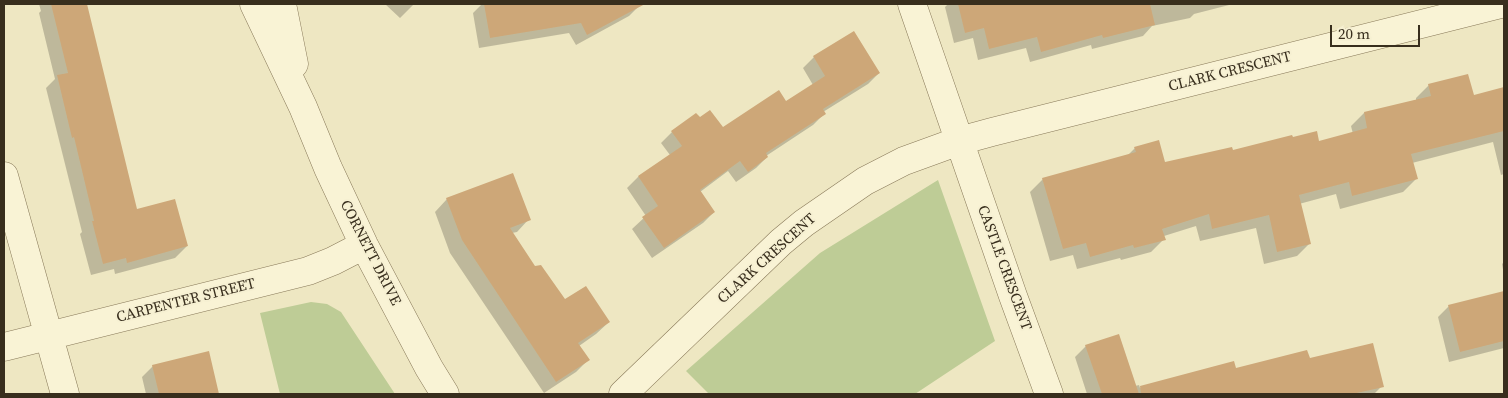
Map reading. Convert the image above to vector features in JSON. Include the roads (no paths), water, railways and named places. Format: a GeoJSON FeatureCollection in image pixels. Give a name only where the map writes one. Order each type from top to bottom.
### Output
{"type":"FeatureCollection","features":[{"type":"Feature","properties":{"kind":"street","name":"CORNETT DRIVE"},"geometry":{"type":"LineString","coordinates":[[254,4],[303,107],[328,168],[364,245],[429,368],[445,394]]}},
{"type":"Feature","properties":{"kind":"street","name":"CORNETT DRIVE"},"geometry":{"type":"LineString","coordinates":[[282,4],[303,107]]}},
{"type":"Feature","properties":{"kind":"street"},"geometry":{"type":"LineString","coordinates":[[912,4],[959,141]]}},
{"type":"Feature","properties":{"kind":"street","name":"CLARK CRESCENT"},"geometry":{"type":"LineString","coordinates":[[623,394],[781,242],[828,204],[904,161],[959,141],[1002,129],[1501,4]]}},
{"type":"Feature","properties":{"kind":"street","name":"CASTLE CRESCENT"},"geometry":{"type":"LineString","coordinates":[[959,141],[1049,394]]}},
{"type":"Feature","properties":{"kind":"street"},"geometry":{"type":"LineString","coordinates":[[4,176],[66,394]]}},
{"type":"Feature","properties":{"kind":"street","name":"CARPENTER STREET"},"geometry":{"type":"LineString","coordinates":[[4,347],[308,270],[332,261],[364,245]]}}]}
